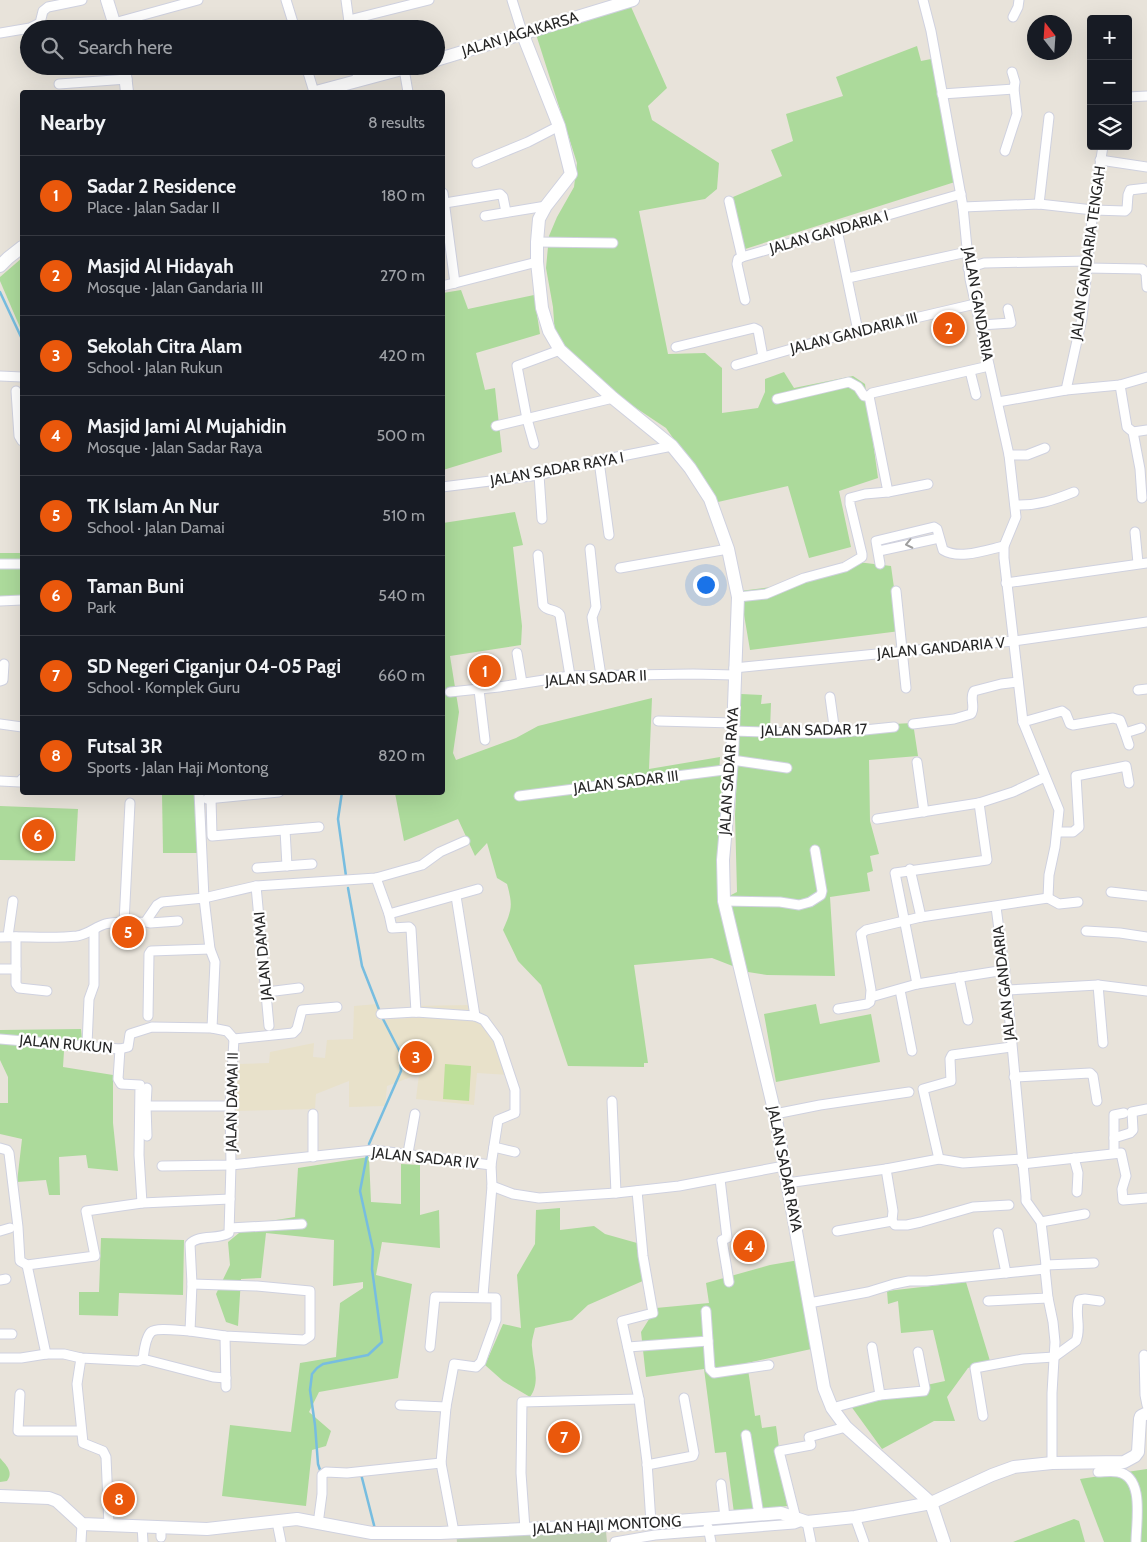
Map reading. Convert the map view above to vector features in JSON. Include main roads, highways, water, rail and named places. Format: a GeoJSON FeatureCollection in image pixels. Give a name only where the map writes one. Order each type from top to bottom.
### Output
{"type":"FeatureCollection","features":[{"type":"Feature","properties":{"kind":"waterway"},"geometry":{"type":"LineString","coordinates":[[0,292],[20,335]]}},
{"type":"Feature","properties":{"kind":"waterway"},"geometry":{"type":"LineString","coordinates":[[342,795],[338,819],[346,876]]}},
{"type":"Feature","properties":{"kind":"waterway"},"geometry":{"type":"LineString","coordinates":[[348,888],[362,966],[380,1012]]}},
{"type":"Feature","properties":{"kind":"waterway"},"geometry":{"type":"LineString","coordinates":[[369,1144],[401,1071],[400,1052],[382,1017]]}},
{"type":"Feature","properties":{"kind":"waterway"},"geometry":{"type":"LineString","coordinates":[[320,1470],[310,1390],[312,1374],[323,1364],[368,1355],[382,1342],[372,1269],[373,1250],[360,1191],[367,1155]]}},
{"type":"Feature","properties":{"kind":"waterway"},"geometry":{"type":"LineString","coordinates":[[361,1474],[375,1529]]}},
{"type":"Feature","properties":{"kind":"place","name":"Masjid Al Hidayah"},"geometry":{"type":"Point","coordinates":[949,328]}},
{"type":"Feature","properties":{"kind":"place","name":"Sadar 2 Residence"},"geometry":{"type":"Point","coordinates":[485,671]}},
{"type":"Feature","properties":{"kind":"place","name":"Taman Buni"},"geometry":{"type":"Point","coordinates":[38,835]}},
{"type":"Feature","properties":{"kind":"place","name":"TK Islam An Nur"},"geometry":{"type":"Point","coordinates":[128,932]}},
{"type":"Feature","properties":{"kind":"place","name":"Sekolah Citra Alam"},"geometry":{"type":"Point","coordinates":[416,1057]}},
{"type":"Feature","properties":{"kind":"place","name":"Masjid Jami Al Mujahidin"},"geometry":{"type":"Point","coordinates":[749,1246]}},
{"type":"Feature","properties":{"kind":"place","name":"SD Negeri Ciganjur 04-05 Pagi"},"geometry":{"type":"Point","coordinates":[564,1437]}},
{"type":"Feature","properties":{"kind":"place","name":"Futsal 3R"},"geometry":{"type":"Point","coordinates":[119,1499]}}]}
